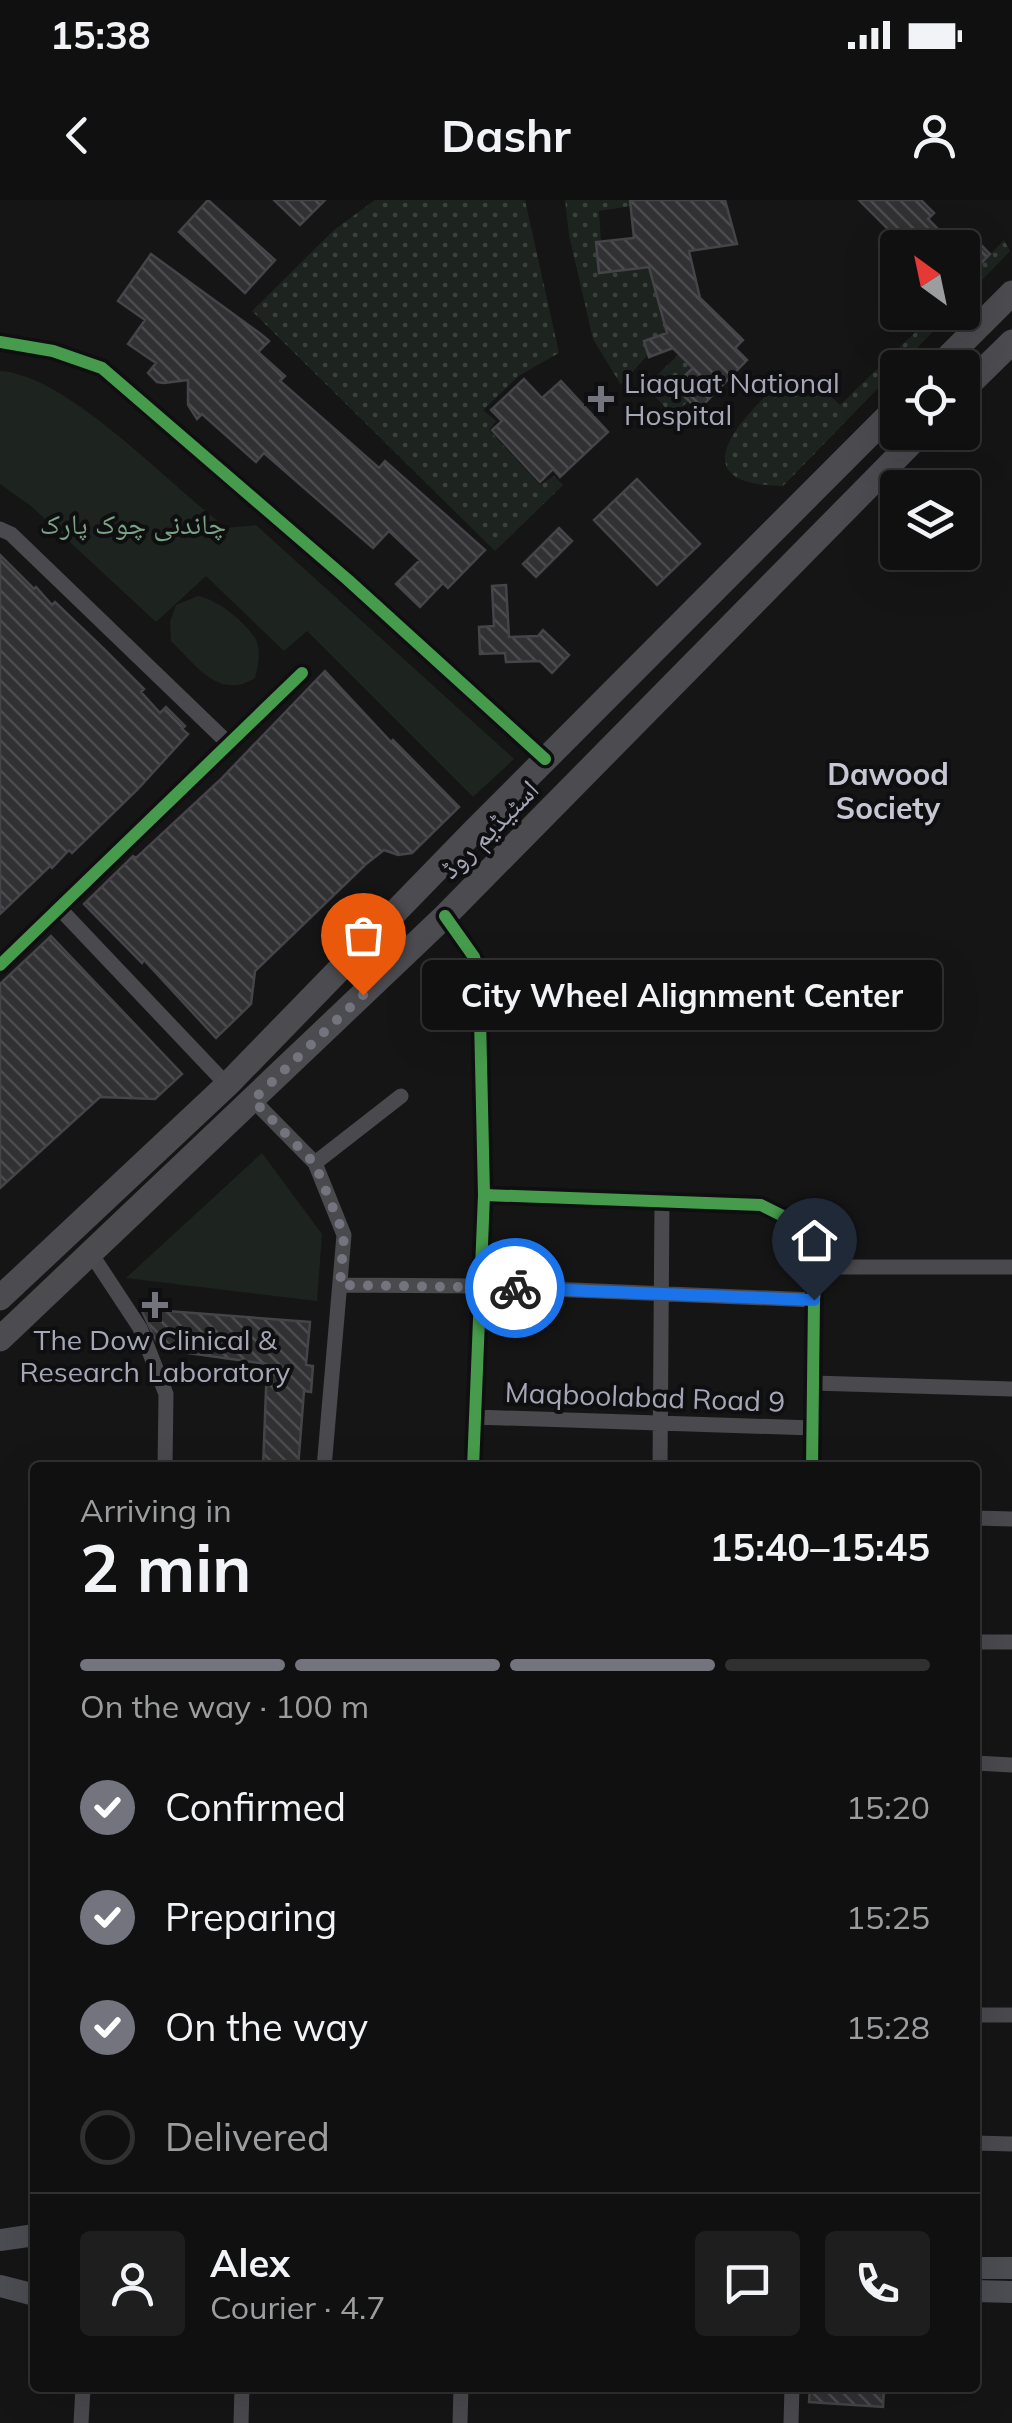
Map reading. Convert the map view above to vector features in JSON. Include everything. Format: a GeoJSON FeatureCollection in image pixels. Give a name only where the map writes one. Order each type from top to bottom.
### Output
{"type":"FeatureCollection","features":[{"type":"Feature","properties":{"kind":"main road"},"geometry":{"type":"LineString","coordinates":[[955,350],[1012,293]]}},
{"type":"Feature","properties":{"kind":"main road"},"geometry":{"type":"LineString","coordinates":[[980,374],[1012,342]]}},
{"type":"Feature","properties":{"kind":"main road","name":"اسٹیڈیم روڈ"},"geometry":{"type":"LineString","coordinates":[[0,1298],[226,1086],[880,424]]}},
{"type":"Feature","properties":{"kind":"main road","name":"اسٹیڈیم روڈ"},"geometry":{"type":"LineString","coordinates":[[0,1339],[445,916],[904,450]]}},
{"type":"Feature","properties":{"kind":"main road"},"geometry":{"type":"LineString","coordinates":[[765,538],[792,565]]}},
{"type":"Feature","properties":{"kind":"street"},"geometry":{"type":"LineString","coordinates":[[0,342],[53,351],[102,368],[348,580],[545,759]]}},
{"type":"Feature","properties":{"kind":"street"},"geometry":{"type":"LineString","coordinates":[[0,529],[11,534],[229,744]]}},
{"type":"Feature","properties":{"kind":"street"},"geometry":{"type":"LineString","coordinates":[[0,965],[61,910],[302,672]]}},
{"type":"Feature","properties":{"kind":"street"},"geometry":{"type":"LineString","coordinates":[[61,910],[226,1086]]}},
{"type":"Feature","properties":{"kind":"street"},"geometry":{"type":"LineString","coordinates":[[445,916],[474,957],[479,974],[484,1195],[473,1462]]}},
{"type":"Feature","properties":{"kind":"street"},"geometry":{"type":"LineString","coordinates":[[315,1164],[401,1096]]}},
{"type":"Feature","properties":{"kind":"street"},"geometry":{"type":"LineString","coordinates":[[253,1100],[315,1164],[344,1235],[325,1462]]}},
{"type":"Feature","properties":{"kind":"street"},"geometry":{"type":"LineString","coordinates":[[484,1195],[762,1205],[789,1220],[818,1247],[812,1462]]}},
{"type":"Feature","properties":{"kind":"street"},"geometry":{"type":"LineString","coordinates":[[660,1462],[662,1202]]}},
{"type":"Feature","properties":{"kind":"street"},"geometry":{"type":"LineString","coordinates":[[90,1252],[140,1328],[166,1394],[165,1462]]}},
{"type":"Feature","properties":{"kind":"street"},"geometry":{"type":"LineString","coordinates":[[817,1267],[1012,1267]]}},
{"type":"Feature","properties":{"kind":"street"},"geometry":{"type":"LineString","coordinates":[[340,1285],[480,1286],[814,1300]]}},
{"type":"Feature","properties":{"kind":"street"},"geometry":{"type":"LineString","coordinates":[[814,1383],[1012,1389]]}},
{"type":"Feature","properties":{"kind":"street","name":"Maqboolabad Road 9"},"geometry":{"type":"LineString","coordinates":[[475,1418],[813,1428]]}},
{"type":"Feature","properties":{"kind":"street"},"geometry":{"type":"LineString","coordinates":[[980,1518],[1012,1519]]}},
{"type":"Feature","properties":{"kind":"street"},"geometry":{"type":"LineString","coordinates":[[980,1642],[1012,1642]]}},
{"type":"Feature","properties":{"kind":"street"},"geometry":{"type":"LineString","coordinates":[[980,1763],[1012,1765]]}},
{"type":"Feature","properties":{"kind":"street"},"geometry":{"type":"LineString","coordinates":[[980,2015],[1012,2015]]}},
{"type":"Feature","properties":{"kind":"street"},"geometry":{"type":"LineString","coordinates":[[980,2143],[1012,2144]]}},
{"type":"Feature","properties":{"kind":"street"},"geometry":{"type":"LineString","coordinates":[[0,2240],[30,2236]]}},
{"type":"Feature","properties":{"kind":"street"},"geometry":{"type":"LineString","coordinates":[[980,2268],[1012,2268]]}},
{"type":"Feature","properties":{"kind":"street"},"geometry":{"type":"LineString","coordinates":[[0,2286],[30,2294]]}},
{"type":"Feature","properties":{"kind":"street"},"geometry":{"type":"LineString","coordinates":[[980,2291],[1012,2292]]}},
{"type":"Feature","properties":{"kind":"street"},"geometry":{"type":"LineString","coordinates":[[80,2423],[83,2392]]}},
{"type":"Feature","properties":{"kind":"street"},"geometry":{"type":"LineString","coordinates":[[241,2423],[242,2392]]}},
{"type":"Feature","properties":{"kind":"street"},"geometry":{"type":"LineString","coordinates":[[460,2423],[461,2392]]}},
{"type":"Feature","properties":{"kind":"street"},"geometry":{"type":"LineString","coordinates":[[791,2423],[792,2392]]}},
{"type":"Feature","properties":{"kind":"green space"},"geometry":{"type":"Polygon","coordinates":[[[375,200],[525,200],[559,353],[520,375],[483,410],[496,421],[489,430],[540,485],[554,476],[563,485],[495,551],[252,311],[334,230],[375,200]]]}},
{"type":"Feature","properties":{"kind":"green space"},"geometry":{"type":"Polygon","coordinates":[[[565,200],[631,200],[631,206],[599,211],[599,272],[649,267],[667,333],[621,385],[593,339],[565,200]]]}},
{"type":"Feature","properties":{"kind":"green space"},"geometry":{"type":"Polygon","coordinates":[[[1004,240],[1010,251],[980,282],[980,265],[1004,240]]]}},
{"type":"Feature","properties":{"kind":"green space"},"geometry":{"type":"Polygon","coordinates":[[[917,330],[934,330],[915,350],[897,350],[917,330]]]}},
{"type":"Feature","properties":{"kind":"green space"},"geometry":{"type":"Polygon","coordinates":[[[679,354],[693,368],[675,386],[689,401],[672,415],[646,386],[679,354]]]}},
{"type":"Feature","properties":{"kind":"green space"},"geometry":{"type":"Polygon","coordinates":[[[880,366],[880,386],[783,486],[741,480],[725,463],[726,451],[742,422],[778,383],[789,377],[810,376],[840,405],[880,366]]]}},
{"type":"Feature","properties":{"kind":"green space","name":"چاندنی چوک پارک"},"geometry":{"type":"Polygon","coordinates":[[[0,371],[27,377],[86,411],[227,528],[256,525],[514,759],[473,797],[307,631],[284,651],[206,576],[156,622],[31,506],[0,484],[0,371]]]}},
{"type":"Feature","properties":{"kind":"green space"},"geometry":{"type":"Polygon","coordinates":[[[198,596],[230,612],[255,638],[259,653],[255,678],[242,684],[219,683],[171,641],[170,622],[176,605],[198,596]]]}},
{"type":"Feature","properties":{"kind":"green space"},"geometry":{"type":"Polygon","coordinates":[[[262,1153],[322,1234],[317,1301],[126,1278],[262,1153]]]}},
{"type":"Feature","properties":{"kind":"building"},"geometry":{"type":"Polygon","coordinates":[[[208,200],[275,260],[245,293],[179,232],[208,200]]]}},
{"type":"Feature","properties":{"kind":"building"},"geometry":{"type":"Polygon","coordinates":[[[274,200],[325,200],[300,225],[274,200]]]}},
{"type":"Feature","properties":{"kind":"building"},"geometry":{"type":"Polygon","coordinates":[[[630,200],[725,200],[737,244],[689,251],[700,298],[743,340],[735,348],[747,360],[698,410],[674,386],[693,368],[673,348],[649,357],[644,341],[667,333],[649,267],[599,273],[596,242],[634,238],[630,200]]]}},
{"type":"Feature","properties":{"kind":"building"},"geometry":{"type":"Polygon","coordinates":[[[859,200],[921,200],[934,213],[928,219],[939,230],[889,230],[859,200]]]}},
{"type":"Feature","properties":{"kind":"building"},"geometry":{"type":"Polygon","coordinates":[[[980,244],[990,254],[980,264],[980,244]]]}},
{"type":"Feature","properties":{"kind":"building"},"geometry":{"type":"Polygon","coordinates":[[[151,254],[269,341],[258,352],[285,376],[280,381],[379,468],[385,461],[485,550],[448,588],[443,583],[420,607],[396,584],[420,560],[389,531],[373,548],[264,453],[256,462],[202,414],[197,419],[188,405],[188,380],[157,382],[148,373],[156,363],[128,344],[145,320],[118,301],[151,254]]]}},
{"type":"Feature","properties":{"kind":"building"},"geometry":{"type":"Polygon","coordinates":[[[524,379],[542,398],[561,381],[608,432],[560,477],[553,469],[540,482],[492,430],[502,421],[491,410],[524,379]]]}},
{"type":"Feature","properties":{"kind":"building"},"geometry":{"type":"Polygon","coordinates":[[[637,479],[700,544],[657,585],[594,520],[637,479]]]}},
{"type":"Feature","properties":{"kind":"building"},"geometry":{"type":"Polygon","coordinates":[[[559,528],[572,541],[536,577],[523,564],[559,528]]]}},
{"type":"Feature","properties":{"kind":"building"},"geometry":{"type":"Polygon","coordinates":[[[0,555],[105,650],[144,689],[141,692],[160,713],[166,707],[188,734],[72,853],[69,850],[50,866],[0,914],[0,555]]]}},
{"type":"Feature","properties":{"kind":"building"},"geometry":{"type":"Polygon","coordinates":[[[506,585],[509,637],[538,636],[543,630],[569,655],[552,673],[540,661],[506,662],[505,653],[480,654],[479,627],[494,626],[492,586],[506,585]]]}},
{"type":"Feature","properties":{"kind":"building"},"geometry":{"type":"Polygon","coordinates":[[[325,671],[459,807],[412,853],[398,855],[384,850],[366,864],[255,971],[251,1004],[216,1038],[144,960],[142,963],[84,904],[220,780],[325,671]]]}},
{"type":"Feature","properties":{"kind":"building"},"geometry":{"type":"Polygon","coordinates":[[[51,936],[182,1074],[155,1099],[100,1097],[0,1188],[0,984],[51,936]]]}},
{"type":"Feature","properties":{"kind":"building"},"geometry":{"type":"Polygon","coordinates":[[[141,1309],[310,1322],[306,1365],[313,1366],[311,1392],[304,1391],[298,1462],[263,1462],[267,1364],[160,1349],[141,1309]]]}},
{"type":"Feature","properties":{"kind":"building"},"geometry":{"type":"Polygon","coordinates":[[[810,2392],[884,2392],[883,2407],[809,2402],[810,2392]]]}},
{"type":"Feature","properties":{"kind":"cycle path"},"geometry":{"type":"LineString","coordinates":[[0,342],[53,351],[102,368],[348,580],[545,759]]}},
{"type":"Feature","properties":{"kind":"cycle path"},"geometry":{"type":"LineString","coordinates":[[0,965],[302,673]]}},
{"type":"Feature","properties":{"kind":"cycle path"},"geometry":{"type":"LineString","coordinates":[[445,916],[474,957],[479,974],[484,1195],[473,1462]]}},
{"type":"Feature","properties":{"kind":"cycle path"},"geometry":{"type":"LineString","coordinates":[[484,1195],[761,1205],[789,1219],[818,1247],[812,1462]]}},
{"type":"Feature","properties":{"kind":"way so far"},"geometry":{"type":"LineString","coordinates":[[363,995],[253,1100],[315,1164],[344,1235],[340,1285],[515,1288]]}},
{"type":"Feature","properties":{"kind":"place","name":"Liaquat National Hospital"},"geometry":{"type":"Point","coordinates":[601,399]}},
{"type":"Feature","properties":{"kind":"place","name":"City Wheel Alignment Center"},"geometry":{"type":"Point","coordinates":[363,995]}},
{"type":"Feature","properties":{"kind":"place","name":"The Dow Clinical & Research Laboratory"},"geometry":{"type":"Point","coordinates":[155,1305]}},
{"type":"Feature","properties":{"kind":"district","name":"Dawood Society"},"geometry":{"type":"Point","coordinates":[888,792]}},
{"type":"Feature","properties":{"kind":"route"},"geometry":{"type":"LineString","coordinates":[[515,1288],[814,1300]]}}]}
